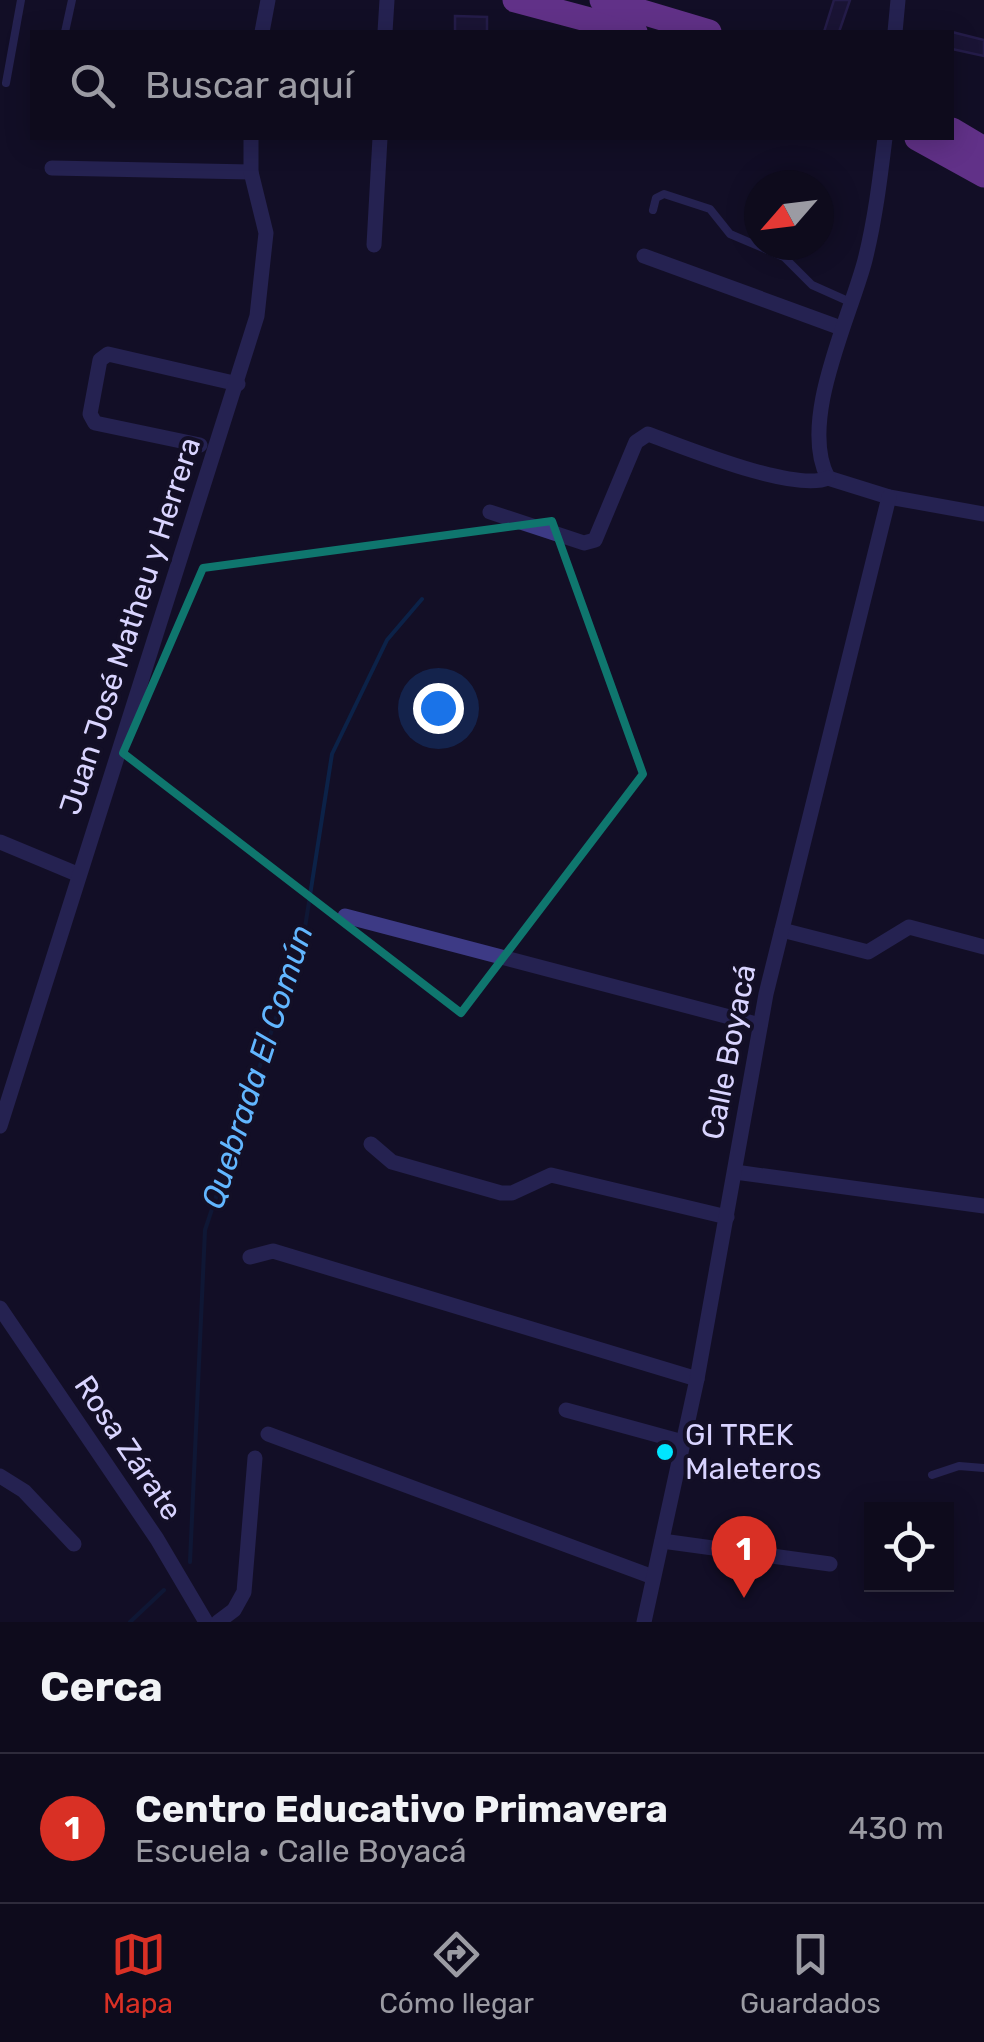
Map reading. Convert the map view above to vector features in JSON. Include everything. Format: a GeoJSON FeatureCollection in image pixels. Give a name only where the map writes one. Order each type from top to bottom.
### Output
{"type":"FeatureCollection","features":[{"type":"Feature","properties":{"kind":"main road"},"geometry":{"type":"LineString","coordinates":[[515,0],[628,30]]}},
{"type":"Feature","properties":{"kind":"main road"},"geometry":{"type":"LineString","coordinates":[[602,0],[702,30]]}},
{"type":"Feature","properties":{"kind":"main road"},"geometry":{"type":"LineString","coordinates":[[954,131],[984,149]]}},
{"type":"Feature","properties":{"kind":"main road"},"geometry":{"type":"LineString","coordinates":[[921,140],[984,175]]}},
{"type":"Feature","properties":{"kind":"street"},"geometry":{"type":"LineString","coordinates":[[262,30],[268,0]]}},
{"type":"Feature","properties":{"kind":"street"},"geometry":{"type":"LineString","coordinates":[[385,30],[387,0]]}},
{"type":"Feature","properties":{"kind":"street"},"geometry":{"type":"LineString","coordinates":[[895,30],[898,0]]}},
{"type":"Feature","properties":{"kind":"street","name":"Juan José Matheu y Herrera"},"geometry":{"type":"LineString","coordinates":[[0,1126],[76,874],[238,384],[264,278],[266,233],[251,172],[251,140]]}},
{"type":"Feature","properties":{"kind":"street"},"geometry":{"type":"LineString","coordinates":[[374,245],[380,140]]}},
{"type":"Feature","properties":{"kind":"street"},"geometry":{"type":"LineString","coordinates":[[828,478],[820,436],[841,328],[864,262],[884,140]]}},
{"type":"Feature","properties":{"kind":"street"},"geometry":{"type":"LineString","coordinates":[[52,168],[251,172]]}},
{"type":"Feature","properties":{"kind":"street"},"geometry":{"type":"LineString","coordinates":[[644,256],[841,328]]}},
{"type":"Feature","properties":{"kind":"street"},"geometry":{"type":"LineString","coordinates":[[200,445],[95,423],[90,414],[100,360],[108,354],[238,384]]}},
{"type":"Feature","properties":{"kind":"street"},"geometry":{"type":"LineString","coordinates":[[490,512],[584,542],[595,540],[636,442],[648,434],[730,464],[811,482],[828,478],[889,497],[984,514]]}},
{"type":"Feature","properties":{"kind":"street","name":"Calle Boyacá"},"geometry":{"type":"LineString","coordinates":[[644,1622],[684,1442],[760,1024],[889,497]]}},
{"type":"Feature","properties":{"kind":"street"},"geometry":{"type":"LineString","coordinates":[[0,842],[76,874]]}},
{"type":"Feature","properties":{"kind":"street"},"geometry":{"type":"LineString","coordinates":[[345,916],[760,1024]]}},
{"type":"Feature","properties":{"kind":"street"},"geometry":{"type":"LineString","coordinates":[[782,930],[868,952],[909,927],[984,947]]}},
{"type":"Feature","properties":{"kind":"street"},"geometry":{"type":"LineString","coordinates":[[372,1144],[392,1162],[500,1193],[512,1193],[551,1175],[727,1217]]}},
{"type":"Feature","properties":{"kind":"street"},"geometry":{"type":"LineString","coordinates":[[734,1172],[984,1206]]}},
{"type":"Feature","properties":{"kind":"street"},"geometry":{"type":"LineString","coordinates":[[250,1257],[274,1251],[696,1379]]}},
{"type":"Feature","properties":{"kind":"street","name":"Rosa Zárate"},"geometry":{"type":"LineString","coordinates":[[0,1308],[157,1538],[206,1622]]}},
{"type":"Feature","properties":{"kind":"street"},"geometry":{"type":"LineString","coordinates":[[566,1410],[684,1442]]}},
{"type":"Feature","properties":{"kind":"street"},"geometry":{"type":"LineString","coordinates":[[268,1434],[653,1577]]}},
{"type":"Feature","properties":{"kind":"street"},"geometry":{"type":"LineString","coordinates":[[218,1622],[234,1610],[244,1592],[256,1458]]}},
{"type":"Feature","properties":{"kind":"street"},"geometry":{"type":"LineString","coordinates":[[0,1476],[24,1491],[74,1544]]}},
{"type":"Feature","properties":{"kind":"street"},"geometry":{"type":"LineString","coordinates":[[662,1541],[830,1564]]}},
{"type":"Feature","properties":{"kind":"lane"},"geometry":{"type":"LineString","coordinates":[[6,83],[20,0]]}},
{"type":"Feature","properties":{"kind":"lane"},"geometry":{"type":"LineString","coordinates":[[65,30],[72,0]]}},
{"type":"Feature","properties":{"kind":"lane"},"geometry":{"type":"LineString","coordinates":[[653,210],[656,198],[664,194],[710,209],[730,234],[784,257],[826,294],[850,302]]}},
{"type":"Feature","properties":{"kind":"lane"},"geometry":{"type":"LineString","coordinates":[[932,1475],[959,1466],[984,1468]]}},
{"type":"Feature","properties":{"kind":"highlighted area"},"geometry":{"type":"Polygon","coordinates":[[[552,521],[643,774],[461,1013],[123,753],[203,568],[552,521]]]}},
{"type":"Feature","properties":{"kind":"building"},"geometry":{"type":"Polygon","coordinates":[[[834,0],[850,0],[840,30],[825,30],[834,0]]]}},
{"type":"Feature","properties":{"kind":"building"},"geometry":{"type":"Polygon","coordinates":[[[455,16],[487,17],[487,30],[455,30],[455,16]]]}},
{"type":"Feature","properties":{"kind":"building"},"geometry":{"type":"Polygon","coordinates":[[[954,32],[984,40],[984,56],[954,49],[954,32]]]}},
{"type":"Feature","properties":{"kind":"waterway","name":"Quebrada El Común"},"geometry":{"type":"LineString","coordinates":[[190,1562],[205,1230],[304,934],[332,754],[387,640],[422,599]]}},
{"type":"Feature","properties":{"kind":"waterway","name":"Quebrada El Común"},"geometry":{"type":"LineString","coordinates":[[130,1622],[164,1590]]}},
{"type":"Feature","properties":{"kind":"place","name":"GI TREK Maleteros"},"geometry":{"type":"Point","coordinates":[665,1452]}},
{"type":"Feature","properties":{"kind":"place","name":"Centro Educativo Primavera"},"geometry":{"type":"Point","coordinates":[744,1598]}}]}
